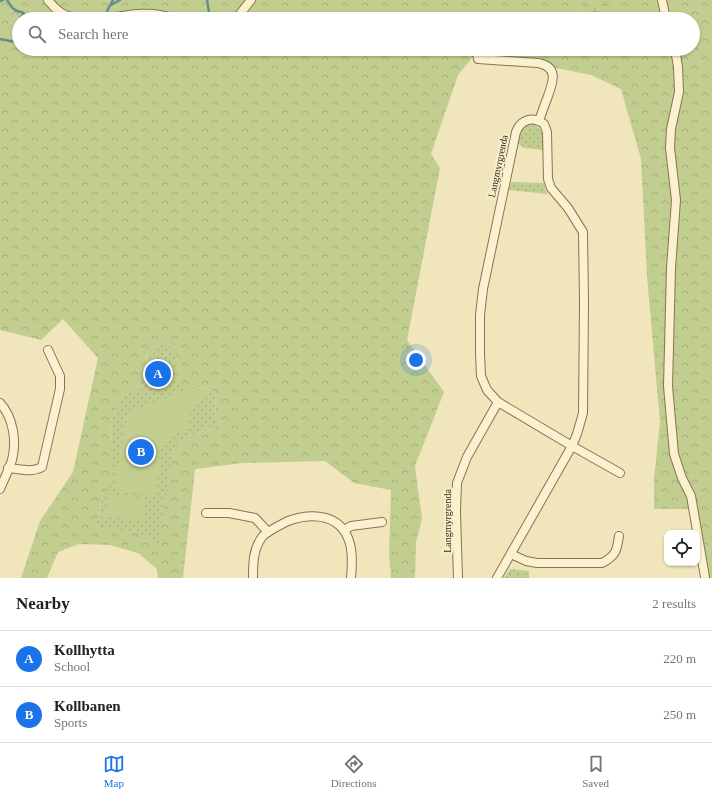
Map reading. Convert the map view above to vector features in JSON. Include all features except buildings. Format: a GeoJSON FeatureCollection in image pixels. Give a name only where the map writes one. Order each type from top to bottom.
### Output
{"type":"FeatureCollection","features":[{"type":"Feature","properties":{"kind":"street"},"geometry":{"type":"LineString","coordinates":[[48,0],[59,12]]}},
{"type":"Feature","properties":{"kind":"street"},"geometry":{"type":"LineString","coordinates":[[242,12],[251,0]]}},
{"type":"Feature","properties":{"kind":"street"},"geometry":{"type":"LineString","coordinates":[[662,0],[665,12]]}},
{"type":"Feature","properties":{"kind":"street"},"geometry":{"type":"LineString","coordinates":[[477,56],[478,59],[543,64],[549,68],[553,76],[553,80],[540,121],[544,124],[547,132],[548,179],[551,188],[568,208],[583,232],[583,413],[572,446],[497,578]]}},
{"type":"Feature","properties":{"kind":"street"},"geometry":{"type":"LineString","coordinates":[[676,56],[679,92],[671,129],[670,148],[676,200],[671,268],[668,386],[674,454],[682,478],[691,496],[705,577]]}},
{"type":"Feature","properties":{"kind":"street","name":"Langmyrgrenda"},"geometry":{"type":"LineString","coordinates":[[540,121],[535,119],[525,120],[517,128],[516,132],[483,288],[480,314],[481,376],[487,390],[498,402],[620,473]]}},
{"type":"Feature","properties":{"kind":"street"},"geometry":{"type":"LineString","coordinates":[[8,468],[30,471],[38,470],[42,467],[60,389],[60,376],[48,350]]}},
{"type":"Feature","properties":{"kind":"street","name":"Langmyrgrenda"},"geometry":{"type":"LineString","coordinates":[[458,578],[456,511],[457,483],[467,457],[498,402]]}},
{"type":"Feature","properties":{"kind":"street"},"geometry":{"type":"LineString","coordinates":[[0,403],[5,408],[10,421],[13,432],[14,446],[12,460],[0,489]]}},
{"type":"Feature","properties":{"kind":"street"},"geometry":{"type":"LineString","coordinates":[[206,513],[229,513],[255,518],[268,532]]}},
{"type":"Feature","properties":{"kind":"street"},"geometry":{"type":"LineString","coordinates":[[253,578],[253,557],[262,536],[282,524],[299,517],[316,515],[331,520],[344,530],[350,545],[351,578]]}},
{"type":"Feature","properties":{"kind":"street"},"geometry":{"type":"LineString","coordinates":[[344,530],[351,526],[382,522]]}},
{"type":"Feature","properties":{"kind":"street"},"geometry":{"type":"LineString","coordinates":[[511,554],[526,561],[537,563],[602,563],[609,559],[617,550],[619,536]]}},
{"type":"Feature","properties":{"kind":"green space"},"geometry":{"type":"Polygon","coordinates":[[[0,0],[586,0],[580,12],[12,12],[12,56],[474,56],[458,75],[431,154],[440,168],[407,340],[444,392],[415,466],[422,519],[416,542],[415,578],[391,578],[389,554],[391,490],[354,483],[325,461],[242,463],[195,469],[183,578],[158,578],[157,569],[138,553],[110,545],[79,544],[58,552],[47,578],[21,578],[40,521],[73,472],[98,358],[63,319],[41,340],[0,330],[0,0]],[[159,345],[147,352],[145,383],[124,396],[110,422],[113,453],[110,485],[103,492],[96,526],[141,534],[158,545],[174,447],[180,440],[216,426],[215,386],[188,390],[177,379],[177,362],[174,346],[159,345]]]}},
{"type":"Feature","properties":{"kind":"green space"},"geometry":{"type":"Polygon","coordinates":[[[586,0],[618,0],[612,12],[580,12],[586,0]]]}},
{"type":"Feature","properties":{"kind":"green space"},"geometry":{"type":"Polygon","coordinates":[[[618,0],[712,0],[712,578],[701,578],[699,566],[700,530],[695,530],[692,509],[654,509],[654,479],[660,422],[647,276],[641,159],[621,89],[591,75],[497,56],[700,56],[700,12],[612,12],[618,0]]]}},
{"type":"Feature","properties":{"kind":"green space"},"geometry":{"type":"Polygon","coordinates":[[[531,124],[539,128],[543,134],[543,150],[524,148],[517,143],[521,130],[525,126],[531,124]]]}},
{"type":"Feature","properties":{"kind":"green space"},"geometry":{"type":"Polygon","coordinates":[[[511,182],[544,183],[547,194],[509,190],[511,182]]]}},
{"type":"Feature","properties":{"kind":"green space"},"geometry":{"type":"Polygon","coordinates":[[[159,345],[174,346],[178,379],[189,390],[215,386],[216,426],[180,440],[174,447],[159,545],[96,526],[113,453],[110,422],[124,396],[145,383],[147,352],[159,345]]]}},
{"type":"Feature","properties":{"kind":"green space"},"geometry":{"type":"Polygon","coordinates":[[[210,388],[211,393],[190,409],[187,429],[163,440],[155,496],[114,489],[127,415],[130,411],[160,401],[171,395],[210,388]]]}},
{"type":"Feature","properties":{"kind":"green space"},"geometry":{"type":"Polygon","coordinates":[[[109,493],[146,500],[142,522],[105,515],[109,493]]]}},
{"type":"Feature","properties":{"kind":"green space"},"geometry":{"type":"Polygon","coordinates":[[[510,569],[529,571],[529,578],[504,578],[510,569]]]}},
{"type":"Feature","properties":{"kind":"waterway"},"geometry":{"type":"LineString","coordinates":[[7,0],[11,6],[19,12]]}},
{"type":"Feature","properties":{"kind":"waterway"},"geometry":{"type":"LineString","coordinates":[[107,12],[113,0]]}},
{"type":"Feature","properties":{"kind":"waterway"},"geometry":{"type":"LineString","coordinates":[[111,5],[120,0]]}},
{"type":"Feature","properties":{"kind":"waterway"},"geometry":{"type":"LineString","coordinates":[[207,0],[209,12]]}},
{"type":"Feature","properties":{"kind":"waterway"},"geometry":{"type":"LineString","coordinates":[[0,39],[12,41]]}},
{"type":"Feature","properties":{"kind":"place","name":"Kollhytta"},"geometry":{"type":"Point","coordinates":[158,374]}},
{"type":"Feature","properties":{"kind":"place","name":"Kollbanen"},"geometry":{"type":"Point","coordinates":[141,452]}}]}
